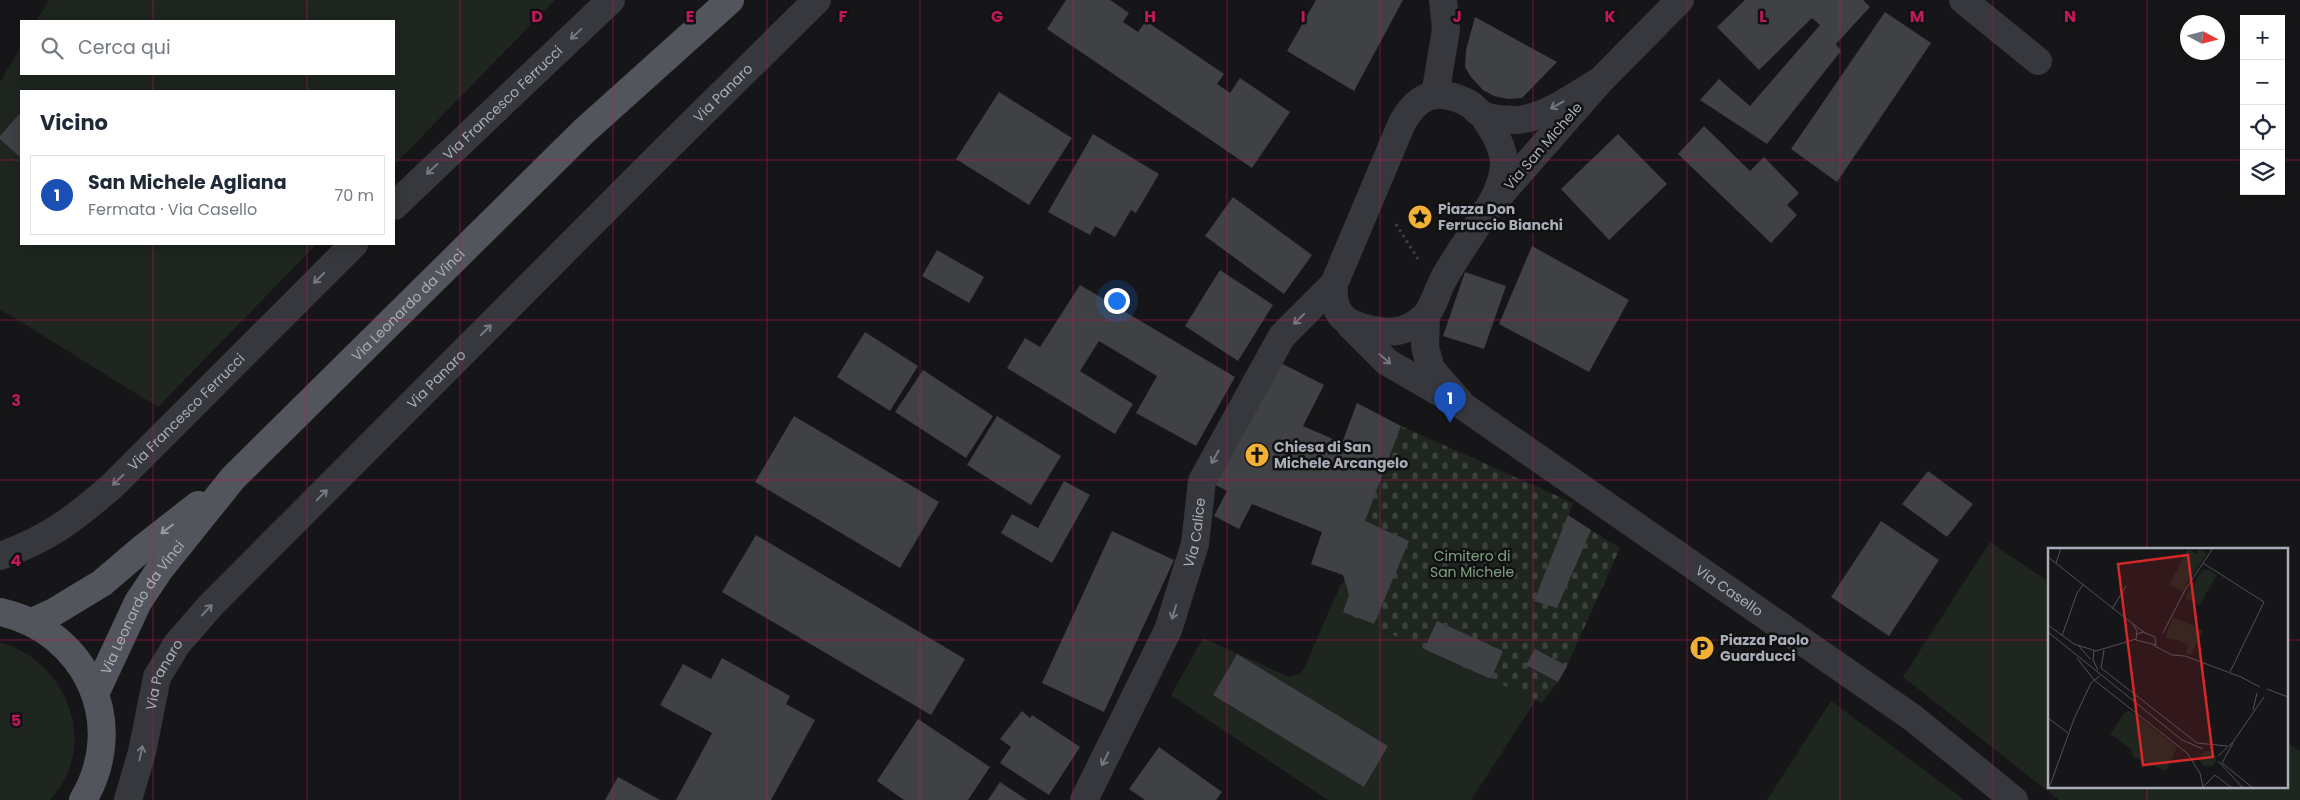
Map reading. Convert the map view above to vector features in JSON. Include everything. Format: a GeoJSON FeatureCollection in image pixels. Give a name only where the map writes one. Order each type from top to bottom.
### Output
{"type":"FeatureCollection","features":[{"type":"Feature","properties":{"kind":"main road","name":"Via Leonardo da Vinci"},"geometry":{"type":"LineString","coordinates":[[95,694],[138,602],[160,569],[234,478],[583,132],[704,0]]}},
{"type":"Feature","properties":{"kind":"main road","name":"Via Leonardo da Vinci"},"geometry":{"type":"LineString","coordinates":[[583,132],[730,0]]}},
{"type":"Feature","properties":{"kind":"main road","name":"Via Leonardo da Vinci"},"geometry":{"type":"LineString","coordinates":[[32,622],[54,612],[102,583],[143,548],[234,478]]}},
{"type":"Feature","properties":{"kind":"main road","name":"Via Leonardo da Vinci"},"geometry":{"type":"LineString","coordinates":[[0,612],[32,622],[49,632],[77,659],[95,694],[100,713],[101,753],[96,772],[83,800]]}},
{"type":"Feature","properties":{"kind":"street","name":"Via Francesco Ferrucci"},"geometry":{"type":"LineString","coordinates":[[395,205],[611,0]]}},
{"type":"Feature","properties":{"kind":"street","name":"Via Panaro"},"geometry":{"type":"LineString","coordinates":[[128,800],[142,752],[157,677],[177,644],[210,606],[662,152],[817,0]]}},
{"type":"Feature","properties":{"kind":"street"},"geometry":{"type":"LineString","coordinates":[[1434,95],[1446,30],[1443,0]]}},
{"type":"Feature","properties":{"kind":"street","name":"Via San Michele"},"geometry":{"type":"LineString","coordinates":[[1485,212],[1600,81],[1680,0]]}},
{"type":"Feature","properties":{"kind":"street"},"geometry":{"type":"LineString","coordinates":[[1963,0],[2038,61]]}},
{"type":"Feature","properties":{"kind":"street","name":"Via San Michele"},"geometry":{"type":"LineString","coordinates":[[1483,115],[1519,120],[1544,113],[1600,81]]}},
{"type":"Feature","properties":{"kind":"street"},"geometry":{"type":"LineString","coordinates":[[1445,95],[1469,103],[1483,115],[1499,144],[1504,163],[1494,198],[1442,281],[1426,316],[1398,332],[1386,333],[1350,325],[1338,312],[1333,297],[1334,284],[1410,109],[1421,98],[1445,95]]}},
{"type":"Feature","properties":{"kind":"street","name":"Via Francesco Ferrucci"},"geometry":{"type":"LineString","coordinates":[[0,556],[29,546],[75,518],[112,486],[353,245]]}},
{"type":"Feature","properties":{"kind":"street","name":"Via Calice"},"geometry":{"type":"LineString","coordinates":[[1084,800],[1168,630],[1195,544],[1202,481],[1282,336],[1334,284]]}},
{"type":"Feature","properties":{"kind":"street","name":"Via Casello"},"geometry":{"type":"LineString","coordinates":[[1426,316],[1426,347],[1431,369],[1463,406]]}},
{"type":"Feature","properties":{"kind":"street","name":"Via Casello"},"geometry":{"type":"LineString","coordinates":[[1350,325],[1387,362],[1463,406],[1913,718],[2014,800]]}},
{"type":"Feature","properties":{"kind":"path"},"geometry":{"type":"LineString","coordinates":[[1371,198],[1383,202],[1428,275],[1442,281]]}},
{"type":"Feature","properties":{"kind":"green space"},"geometry":{"type":"Polygon","coordinates":[[[49,0],[555,0],[395,164],[395,90],[20,90],[20,245],[316,245],[158,407],[0,309],[0,82],[20,48],[20,75],[395,75],[395,20],[37,20],[49,0]]]}},
{"type":"Feature","properties":{"kind":"green space","name":"Cimitero di San Michele"},"geometry":{"type":"Polygon","coordinates":[[[1401,426],[1573,503],[1568,516],[1620,548],[1567,666],[1558,682],[1542,703],[1343,612],[1349,595],[1365,521],[1401,426]]]}},
{"type":"Feature","properties":{"kind":"green space"},"geometry":{"type":"Polygon","coordinates":[[[1990,542],[2048,581],[2048,788],[2288,788],[2288,743],[2300,751],[2300,800],[2059,800],[1903,677],[1990,542]]]}},
{"type":"Feature","properties":{"kind":"green space"},"geometry":{"type":"Polygon","coordinates":[[[1345,580],[1349,595],[1343,612],[1536,700],[1471,800],[1328,800],[1171,695],[1203,638],[1289,677],[1300,674],[1341,584],[1345,580]],[[1237,654],[1213,695],[1364,787],[1388,746],[1237,654]]]}},
{"type":"Feature","properties":{"kind":"green space"},"geometry":{"type":"Polygon","coordinates":[[[0,642],[23,652],[43,667],[59,686],[69,708],[74,731],[73,755],[65,778],[50,800],[0,800],[0,642]]]}},
{"type":"Feature","properties":{"kind":"green space"},"geometry":{"type":"Polygon","coordinates":[[[1831,701],[1954,792],[1964,800],[1767,800],[1831,701]]]}},
{"type":"Feature","properties":{"kind":"building"},"geometry":{"type":"Polygon","coordinates":[[[1066,0],[1110,0],[1129,13],[1123,22],[1138,32],[1146,21],[1224,74],[1217,84],[1230,93],[1240,78],[1290,112],[1252,168],[1047,29],[1066,0]]]}},
{"type":"Feature","properties":{"kind":"building"},"geometry":{"type":"Polygon","coordinates":[[[1316,0],[1403,0],[1354,91],[1287,51],[1316,0]]]}},
{"type":"Feature","properties":{"kind":"building"},"geometry":{"type":"Polygon","coordinates":[[[1745,0],[1863,0],[1870,7],[1836,44],[1841,51],[1767,144],[1700,100],[1719,79],[1750,106],[1820,25],[1812,18],[1759,70],[1717,27],[1745,0]]]}},
{"type":"Feature","properties":{"kind":"building"},"geometry":{"type":"Polygon","coordinates":[[[1885,12],[1931,43],[1837,182],[1791,149],[1885,12]]]}},
{"type":"Feature","properties":{"kind":"building"},"geometry":{"type":"Polygon","coordinates":[[[1475,17],[1557,62],[1522,98],[1508,99],[1494,96],[1483,90],[1465,67],[1466,50],[1475,17]]]}},
{"type":"Feature","properties":{"kind":"building"},"geometry":{"type":"Polygon","coordinates":[[[999,92],[1072,138],[1029,205],[956,159],[999,92]]]}},
{"type":"Feature","properties":{"kind":"building"},"geometry":{"type":"Polygon","coordinates":[[[20,113],[20,157],[0,139],[0,136],[20,113]]]}},
{"type":"Feature","properties":{"kind":"building"},"geometry":{"type":"Polygon","coordinates":[[[1704,126],[1750,171],[1764,157],[1799,193],[1787,205],[1797,215],[1771,243],[1678,154],[1704,126]]]}},
{"type":"Feature","properties":{"kind":"building"},"geometry":{"type":"Polygon","coordinates":[[[1093,134],[1159,174],[1136,213],[1131,210],[1115,237],[1095,226],[1090,235],[1048,212],[1093,134]]]}},
{"type":"Feature","properties":{"kind":"building"},"geometry":{"type":"Polygon","coordinates":[[[1618,134],[1667,184],[1609,240],[1561,189],[1618,134]]]}},
{"type":"Feature","properties":{"kind":"building"},"geometry":{"type":"Polygon","coordinates":[[[1233,197],[1312,255],[1284,294],[1205,236],[1233,197]]]}},
{"type":"Feature","properties":{"kind":"building"},"geometry":{"type":"Polygon","coordinates":[[[1532,246],[1629,300],[1589,372],[1499,324],[1532,246]]]}},
{"type":"Feature","properties":{"kind":"building"},"geometry":{"type":"Polygon","coordinates":[[[937,250],[984,277],[969,303],[922,276],[937,250]]]}},
{"type":"Feature","properties":{"kind":"building"},"geometry":{"type":"Polygon","coordinates":[[[1220,270],[1273,305],[1238,361],[1185,326],[1220,270]]]}},
{"type":"Feature","properties":{"kind":"building"},"geometry":{"type":"Polygon","coordinates":[[[1465,272],[1506,286],[1484,349],[1443,336],[1465,272]]]}},
{"type":"Feature","properties":{"kind":"building"},"geometry":{"type":"Polygon","coordinates":[[[1080,285],[1235,377],[1196,446],[1136,413],[1157,376],[1099,341],[1080,371],[1133,404],[1115,434],[1007,368],[1025,338],[1040,347],[1080,285]]]}},
{"type":"Feature","properties":{"kind":"building"},"geometry":{"type":"Polygon","coordinates":[[[865,332],[918,366],[890,411],[837,377],[865,332]]]}},
{"type":"Feature","properties":{"kind":"building"},"geometry":{"type":"Polygon","coordinates":[[[1275,360],[1324,385],[1303,426],[1342,443],[1357,403],[1401,426],[1365,521],[1409,541],[1374,624],[1343,612],[1349,595],[1343,575],[1311,564],[1322,532],[1252,504],[1239,529],[1214,516],[1227,491],[1212,483],[1275,360]]]}},
{"type":"Feature","properties":{"kind":"building"},"geometry":{"type":"Polygon","coordinates":[[[923,370],[993,416],[966,458],[895,412],[923,370]]]}},
{"type":"Feature","properties":{"kind":"building"},"geometry":{"type":"Polygon","coordinates":[[[794,416],[939,502],[900,568],[755,482],[794,416]]]}},
{"type":"Feature","properties":{"kind":"building"},"geometry":{"type":"Polygon","coordinates":[[[997,416],[1061,456],[1031,505],[967,465],[997,416]]]}},
{"type":"Feature","properties":{"kind":"building"},"geometry":{"type":"Polygon","coordinates":[[[1928,471],[1973,504],[1947,537],[1902,504],[1928,471]]]}},
{"type":"Feature","properties":{"kind":"building"},"geometry":{"type":"Polygon","coordinates":[[[1064,481],[1090,495],[1052,563],[1001,533],[1012,514],[1038,528],[1064,481]]]}},
{"type":"Feature","properties":{"kind":"building"},"geometry":{"type":"Polygon","coordinates":[[[1568,515],[1591,530],[1557,608],[1534,601],[1568,515]]]}},
{"type":"Feature","properties":{"kind":"building"},"geometry":{"type":"Polygon","coordinates":[[[1881,521],[1939,560],[1889,636],[1831,597],[1881,521]]]}},
{"type":"Feature","properties":{"kind":"building"},"geometry":{"type":"Polygon","coordinates":[[[1112,531],[1174,560],[1104,712],[1042,683],[1112,531]]]}},
{"type":"Feature","properties":{"kind":"building"},"geometry":{"type":"Polygon","coordinates":[[[756,535],[965,659],[931,715],[722,592],[756,535]]]}},
{"type":"Feature","properties":{"kind":"building"},"geometry":{"type":"Polygon","coordinates":[[[1437,621],[1503,651],[1491,679],[1424,649],[1437,621]]]}},
{"type":"Feature","properties":{"kind":"building"},"geometry":{"type":"Polygon","coordinates":[[[1535,649],[1567,666],[1558,682],[1526,665],[1535,649]]]}},
{"type":"Feature","properties":{"kind":"building"},"geometry":{"type":"Polygon","coordinates":[[[1237,654],[1388,746],[1364,787],[1213,695],[1237,654]]]}},
{"type":"Feature","properties":{"kind":"building"},"geometry":{"type":"Polygon","coordinates":[[[722,658],[790,696],[786,704],[815,720],[771,800],[676,800],[712,733],[660,705],[683,664],[711,679],[722,658]]]}},
{"type":"Feature","properties":{"kind":"building"},"geometry":{"type":"Polygon","coordinates":[[[1022,711],[1030,718],[1032,715],[1080,747],[1049,795],[1000,763],[1011,747],[1000,739],[1022,711]]]}},
{"type":"Feature","properties":{"kind":"building"},"geometry":{"type":"Polygon","coordinates":[[[918,719],[990,767],[968,800],[904,800],[877,781],[918,719]]]}},
{"type":"Feature","properties":{"kind":"building"},"geometry":{"type":"Polygon","coordinates":[[[1159,747],[1222,792],[1216,800],[1145,800],[1129,789],[1159,747]]]}},
{"type":"Feature","properties":{"kind":"building"},"geometry":{"type":"Polygon","coordinates":[[[618,777],[660,800],[605,800],[618,777]]]}},
{"type":"Feature","properties":{"kind":"building"},"geometry":{"type":"Polygon","coordinates":[[[1000,782],[1027,800],[988,800],[1000,782]]]}},
{"type":"Feature","properties":{"kind":"place","name":"Piazza Don Ferruccio Bianchi"},"geometry":{"type":"Point","coordinates":[1420,217]}},
{"type":"Feature","properties":{"kind":"place","name":"San Michele Agliana"},"geometry":{"type":"Point","coordinates":[1450,423]}},
{"type":"Feature","properties":{"kind":"place","name":"Chiesa di San Michele Arcangelo"},"geometry":{"type":"Point","coordinates":[1257,455]}},
{"type":"Feature","properties":{"kind":"place","name":"Piazza Paolo Guarducci"},"geometry":{"type":"Point","coordinates":[1702,648]}}]}
